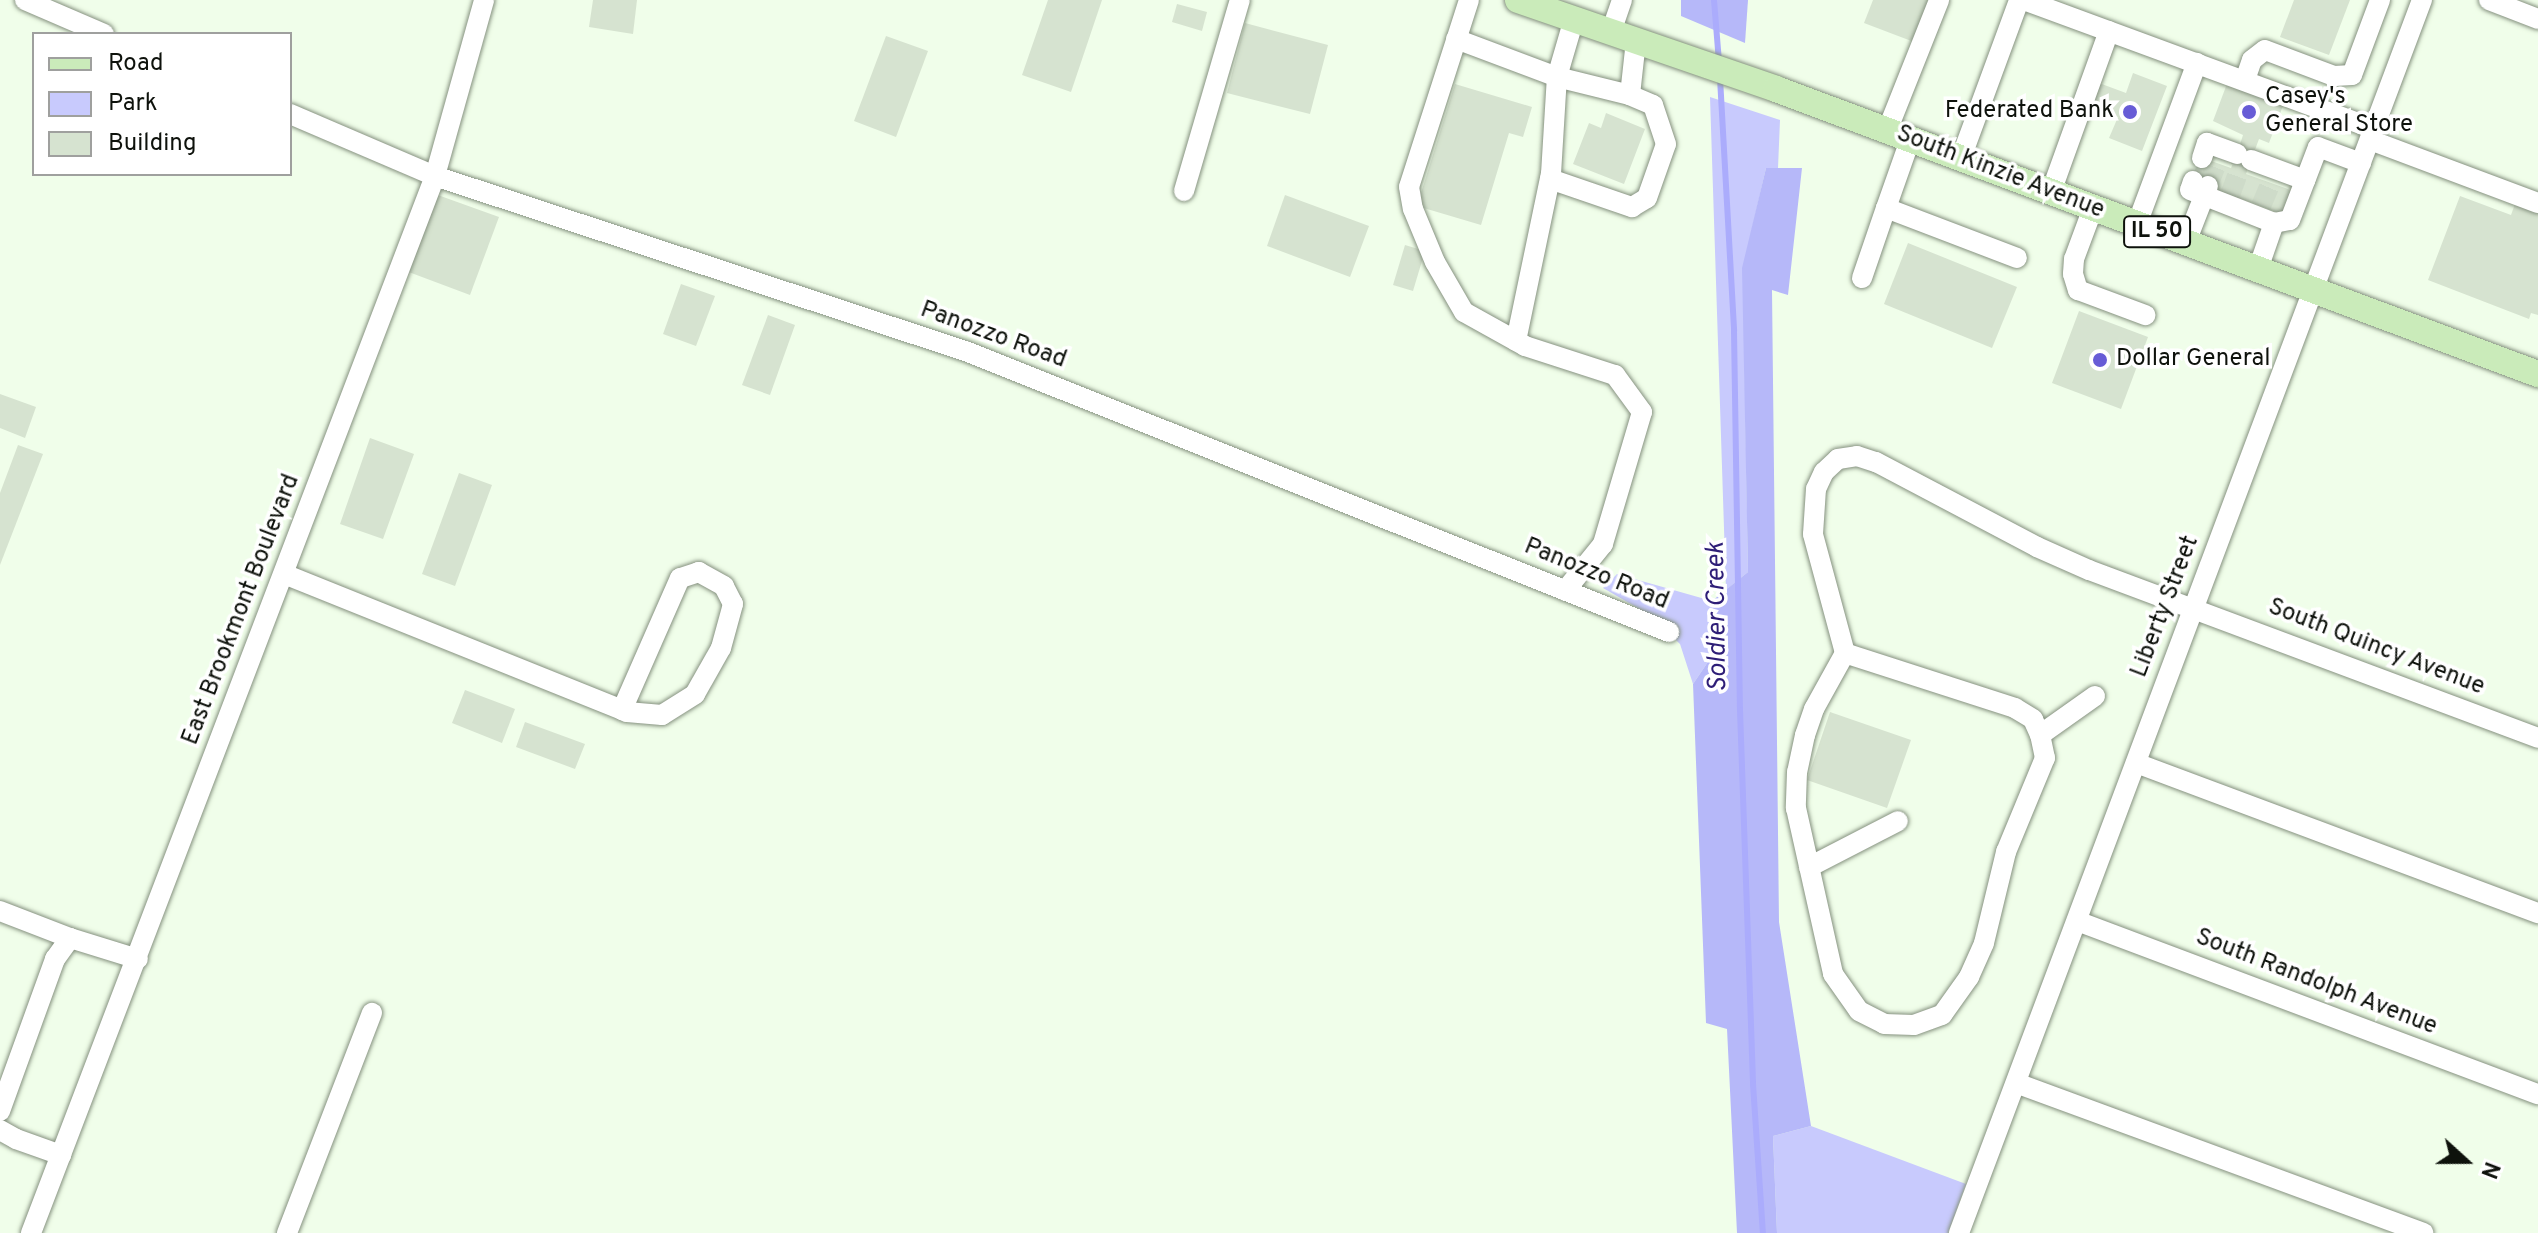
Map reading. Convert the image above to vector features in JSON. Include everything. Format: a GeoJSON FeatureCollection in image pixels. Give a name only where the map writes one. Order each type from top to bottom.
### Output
{"type":"FeatureCollection","features":[{"type":"Feature","properties":{"kind":"main road","name":"IL 50"},"geometry":{"type":"LineString","coordinates":[[1518,0],[1636,41]]}},
{"type":"Feature","properties":{"kind":"main road","name":"South Kinzie Avenue"},"geometry":{"type":"LineString","coordinates":[[1636,41],[1776,89],[2538,374]]}},
{"type":"Feature","properties":{"kind":"street"},"geometry":{"type":"LineString","coordinates":[[25,0],[99,32]]}},
{"type":"Feature","properties":{"kind":"street","name":"East Brookmont Boulevard"},"geometry":{"type":"LineString","coordinates":[[31,1233],[435,176],[484,0]]}},
{"type":"Feature","properties":{"kind":"street"},"geometry":{"type":"LineString","coordinates":[[1184,191],[1240,0]]}},
{"type":"Feature","properties":{"kind":"street"},"geometry":{"type":"LineString","coordinates":[[1469,0],[1409,187],[1413,209],[1435,262],[1464,312],[1516,341],[1615,375],[1642,412],[1603,544],[1565,591]]}},
{"type":"Feature","properties":{"kind":"street"},"geometry":{"type":"LineString","coordinates":[[1611,32],[1622,0]]}},
{"type":"Feature","properties":{"kind":"street"},"geometry":{"type":"LineString","coordinates":[[1862,278],[1886,208],[1898,135],[1939,0]]}},
{"type":"Feature","properties":{"kind":"street"},"geometry":{"type":"LineString","coordinates":[[1961,158],[2022,0],[2245,80],[2538,203]]}},
{"type":"Feature","properties":{"kind":"street"},"geometry":{"type":"LineString","coordinates":[[2245,80],[2252,60],[2265,50],[2334,76],[2352,75],[2380,0]]}},
{"type":"Feature","properties":{"kind":"street","name":"Liberty Street"},"geometry":{"type":"LineString","coordinates":[[1959,1233],[2422,0]]}},
{"type":"Feature","properties":{"kind":"street"},"geometry":{"type":"LineString","coordinates":[[2489,0],[2538,19]]}},
{"type":"Feature","properties":{"kind":"street"},"geometry":{"type":"LineString","coordinates":[[1516,341],[1550,179],[1557,77],[1574,19]]}},
{"type":"Feature","properties":{"kind":"street"},"geometry":{"type":"LineString","coordinates":[[2051,192],[2109,31]]}},
{"type":"Feature","properties":{"kind":"street"},"geometry":{"type":"LineString","coordinates":[[1456,39],[1557,77],[1630,95],[1653,105],[1666,144],[1647,198],[1632,207],[1550,179]]}},
{"type":"Feature","properties":{"kind":"street"},"geometry":{"type":"LineString","coordinates":[[1630,95],[1636,41]]}},
{"type":"Feature","properties":{"kind":"street"},"geometry":{"type":"LineString","coordinates":[[2137,224],[2197,63]]}},
{"type":"Feature","properties":{"kind":"street","name":"Panozzo Road"},"geometry":{"type":"LineString","coordinates":[[292,115],[435,176],[968,352],[1669,632]]}},
{"type":"Feature","properties":{"kind":"street"},"geometry":{"type":"LineString","coordinates":[[2186,242],[2202,188],[2264,215],[2290,220],[2318,147],[2361,163]]}},
{"type":"Feature","properties":{"kind":"street"},"geometry":{"type":"LineString","coordinates":[[2226,157],[2273,176],[2305,180]]}},
{"type":"Feature","properties":{"kind":"street"},"geometry":{"type":"LineString","coordinates":[[1886,208],[2017,258]]}},
{"type":"Feature","properties":{"kind":"street"},"geometry":{"type":"LineString","coordinates":[[2093,208],[2074,259],[2073,274],[2078,290],[2145,315]]}},
{"type":"Feature","properties":{"kind":"street"},"geometry":{"type":"LineString","coordinates":[[2258,269],[2264,215]]}},
{"type":"Feature","properties":{"kind":"street","name":"South Quincy Avenue"},"geometry":{"type":"LineString","coordinates":[[1845,653],[1813,534],[1816,489],[1824,472],[1838,459],[1857,456],[1876,462],[2037,547],[2089,570],[2538,738]]}},
{"type":"Feature","properties":{"kind":"street"},"geometry":{"type":"LineString","coordinates":[[284,574],[622,710],[662,715],[695,694],[721,648],[733,604],[724,586],[699,572],[680,578],[622,710]]}},
{"type":"Feature","properties":{"kind":"street"},"geometry":{"type":"LineString","coordinates":[[1845,653],[2015,708],[2033,719],[2045,758],[2006,852],[1984,943],[1969,977],[1942,1015],[1914,1025],[1884,1024],[1859,1011],[1833,974],[1796,808],[1797,772],[1814,709],[1845,653]]}},
{"type":"Feature","properties":{"kind":"street"},"geometry":{"type":"LineString","coordinates":[[2040,735],[2095,696]]}},
{"type":"Feature","properties":{"kind":"street"},"geometry":{"type":"LineString","coordinates":[[2136,763],[2538,913]]}},
{"type":"Feature","properties":{"kind":"street"},"geometry":{"type":"LineString","coordinates":[[1809,867],[1898,821]]}},
{"type":"Feature","properties":{"kind":"street"},"geometry":{"type":"LineString","coordinates":[[0,911],[70,938],[138,959]]}},
{"type":"Feature","properties":{"kind":"street","name":"South Randolph Avenue"},"geometry":{"type":"LineString","coordinates":[[2077,921],[2538,1094]]}},
{"type":"Feature","properties":{"kind":"street"},"geometry":{"type":"LineString","coordinates":[[0,1111],[55,959],[70,938]]}},
{"type":"Feature","properties":{"kind":"street"},"geometry":{"type":"LineString","coordinates":[[287,1233],[372,1013]]}},
{"type":"Feature","properties":{"kind":"street"},"geometry":{"type":"LineString","coordinates":[[2016,1083],[2423,1233]]}},
{"type":"Feature","properties":{"kind":"street"},"geometry":{"type":"LineString","coordinates":[[0,1130],[61,1155]]}},
{"type":"Feature","properties":{"kind":"green space"},"geometry":{"type":"Polygon","coordinates":[[[1710,97],[1780,120],[1778,168],[1766,168],[1743,268],[1748,572],[1726,590],[1710,97]]]}},
{"type":"Feature","properties":{"kind":"green space"},"geometry":{"type":"Polygon","coordinates":[[[1617,574],[1712,601],[1716,650],[1693,684],[1680,644],[1650,615],[1603,588],[1617,574]]]}},
{"type":"Feature","properties":{"kind":"green space"},"geometry":{"type":"Polygon","coordinates":[[[1811,1126],[1966,1184],[1948,1233],[1777,1233],[1773,1136],[1811,1126]]]}},
{"type":"Feature","properties":{"kind":"shaded area"},"geometry":{"type":"Polygon","coordinates":[[[1681,0],[1748,0],[1745,43],[1681,16],[1681,0]]]}},
{"type":"Feature","properties":{"kind":"shaded area"},"geometry":{"type":"Polygon","coordinates":[[[1766,168],[1802,168],[1788,295],[1772,290],[1779,922],[1811,1126],[1773,1136],[1777,1233],[1737,1233],[1727,1029],[1706,1023],[1693,684],[1716,650],[1712,601],[1748,572],[1742,268],[1766,168]]]}},
{"type":"Feature","properties":{"kind":"building"},"geometry":{"type":"Polygon","coordinates":[[[593,0],[637,0],[633,34],[589,27],[593,0]]]}},
{"type":"Feature","properties":{"kind":"building"},"geometry":{"type":"Polygon","coordinates":[[[1048,0],[1102,0],[1071,92],[1022,75],[1048,0]]]}},
{"type":"Feature","properties":{"kind":"building"},"geometry":{"type":"Polygon","coordinates":[[[1873,0],[1930,0],[1914,42],[1864,23],[1873,0]]]}},
{"type":"Feature","properties":{"kind":"building"},"geometry":{"type":"Polygon","coordinates":[[[2294,0],[2350,0],[2329,55],[2280,37],[2294,0]]]}},
{"type":"Feature","properties":{"kind":"building"},"geometry":{"type":"Polygon","coordinates":[[[1177,4],[1207,12],[1202,31],[1172,22],[1177,4]]]}},
{"type":"Feature","properties":{"kind":"building"},"geometry":{"type":"Polygon","coordinates":[[[1245,23],[1328,45],[1310,114],[1227,93],[1245,23]]]}},
{"type":"Feature","properties":{"kind":"building"},"geometry":{"type":"Polygon","coordinates":[[[886,36],[928,51],[896,137],[854,121],[886,36]]]}},
{"type":"Feature","properties":{"kind":"building","name":"Federated Bank"},"geometry":{"type":"Polygon","coordinates":[[[2133,73],[2167,86],[2142,151],[2109,138],[2118,117],[2090,107],[2099,83],[2126,93],[2133,73]]]}},
{"type":"Feature","properties":{"kind":"building"},"geometry":{"type":"Polygon","coordinates":[[[2228,81],[2284,103],[2269,143],[2259,139],[2246,174],[2296,192],[2287,216],[2191,180],[2200,157],[2231,168],[2237,154],[2243,135],[2213,121],[2228,81]]]}},
{"type":"Feature","properties":{"kind":"building"},"geometry":{"type":"Polygon","coordinates":[[[1455,84],[1532,107],[1523,137],[1509,133],[1481,225],[1417,206],[1455,84]]]}},
{"type":"Feature","properties":{"kind":"building"},"geometry":{"type":"Polygon","coordinates":[[[1606,113],[1645,129],[1624,184],[1573,164],[1589,123],[1601,128],[1606,113]]]}},
{"type":"Feature","properties":{"kind":"building"},"geometry":{"type":"Polygon","coordinates":[[[435,194],[499,217],[470,295],[406,271],[435,194]]]}},
{"type":"Feature","properties":{"kind":"building"},"geometry":{"type":"Polygon","coordinates":[[[1285,195],[1369,226],[1350,277],[1267,246],[1285,195]]]}},
{"type":"Feature","properties":{"kind":"building"},"geometry":{"type":"Polygon","coordinates":[[[2460,196],[2511,215],[2515,204],[2538,213],[2538,315],[2531,313],[2529,319],[2428,280],[2460,196]]]}},
{"type":"Feature","properties":{"kind":"building"},"geometry":{"type":"Polygon","coordinates":[[[1908,243],[2017,287],[1992,348],[1884,304],[1908,243]]]}},
{"type":"Feature","properties":{"kind":"building"},"geometry":{"type":"Polygon","coordinates":[[[1405,245],[1425,251],[1413,291],[1393,285],[1405,245]]]}},
{"type":"Feature","properties":{"kind":"building"},"geometry":{"type":"Polygon","coordinates":[[[681,284],[715,296],[696,346],[663,334],[681,284]]]}},
{"type":"Feature","properties":{"kind":"building","name":"Dollar General"},"geometry":{"type":"Polygon","coordinates":[[[2079,311],[2148,337],[2121,409],[2052,383],[2079,311]]]}},
{"type":"Feature","properties":{"kind":"building"},"geometry":{"type":"Polygon","coordinates":[[[768,315],[795,325],[770,395],[742,385],[768,315]]]}},
{"type":"Feature","properties":{"kind":"building"},"geometry":{"type":"Polygon","coordinates":[[[0,394],[36,407],[25,438],[0,428],[0,394]]]}},
{"type":"Feature","properties":{"kind":"building"},"geometry":{"type":"Polygon","coordinates":[[[370,438],[414,454],[383,539],[340,524],[370,438]]]}},
{"type":"Feature","properties":{"kind":"building"},"geometry":{"type":"Polygon","coordinates":[[[18,445],[43,454],[0,565],[0,493],[18,445]]]}},
{"type":"Feature","properties":{"kind":"building"},"geometry":{"type":"Polygon","coordinates":[[[459,473],[492,485],[455,586],[422,574],[459,473]]]}},
{"type":"Feature","properties":{"kind":"building"},"geometry":{"type":"Polygon","coordinates":[[[465,690],[515,709],[502,743],[452,723],[465,690]]]}},
{"type":"Feature","properties":{"kind":"building"},"geometry":{"type":"Polygon","coordinates":[[[1830,712],[1911,740],[1887,808],[1807,780],[1830,712]]]}},
{"type":"Feature","properties":{"kind":"building"},"geometry":{"type":"Polygon","coordinates":[[[525,722],[585,744],[575,769],[516,747],[525,722]]]}},
{"type":"Feature","properties":{"kind":"waterway","name":"Soldier Creek"},"geometry":{"type":"LineString","coordinates":[[1714,0],[1719,62]]}},
{"type":"Feature","properties":{"kind":"waterway","name":"Soldier Creek"},"geometry":{"type":"LineString","coordinates":[[1720,78],[1734,331],[1740,710],[1753,1084],[1763,1233]]}},
{"type":"Feature","properties":{"kind":"tunnel"},"geometry":{"type":"LineString","coordinates":[[2230,195],[2244,157]]}},
{"type":"Feature","properties":{"kind":"tunnel"},"geometry":{"type":"LineString","coordinates":[[2208,186],[2217,163]]}},
{"type":"Feature","properties":{"kind":"tunnel"},"geometry":{"type":"LineString","coordinates":[[2261,206],[2271,183]]}},
{"type":"Feature","properties":{"kind":"place","name":"Federated Bank"},"geometry":{"type":"Point","coordinates":[2130,112]}},
{"type":"Feature","properties":{"kind":"place","name":"Casey's General Store"},"geometry":{"type":"Point","coordinates":[2249,112]}},
{"type":"Feature","properties":{"kind":"place","name":"Dollar General"},"geometry":{"type":"Point","coordinates":[2100,360]}}]}
